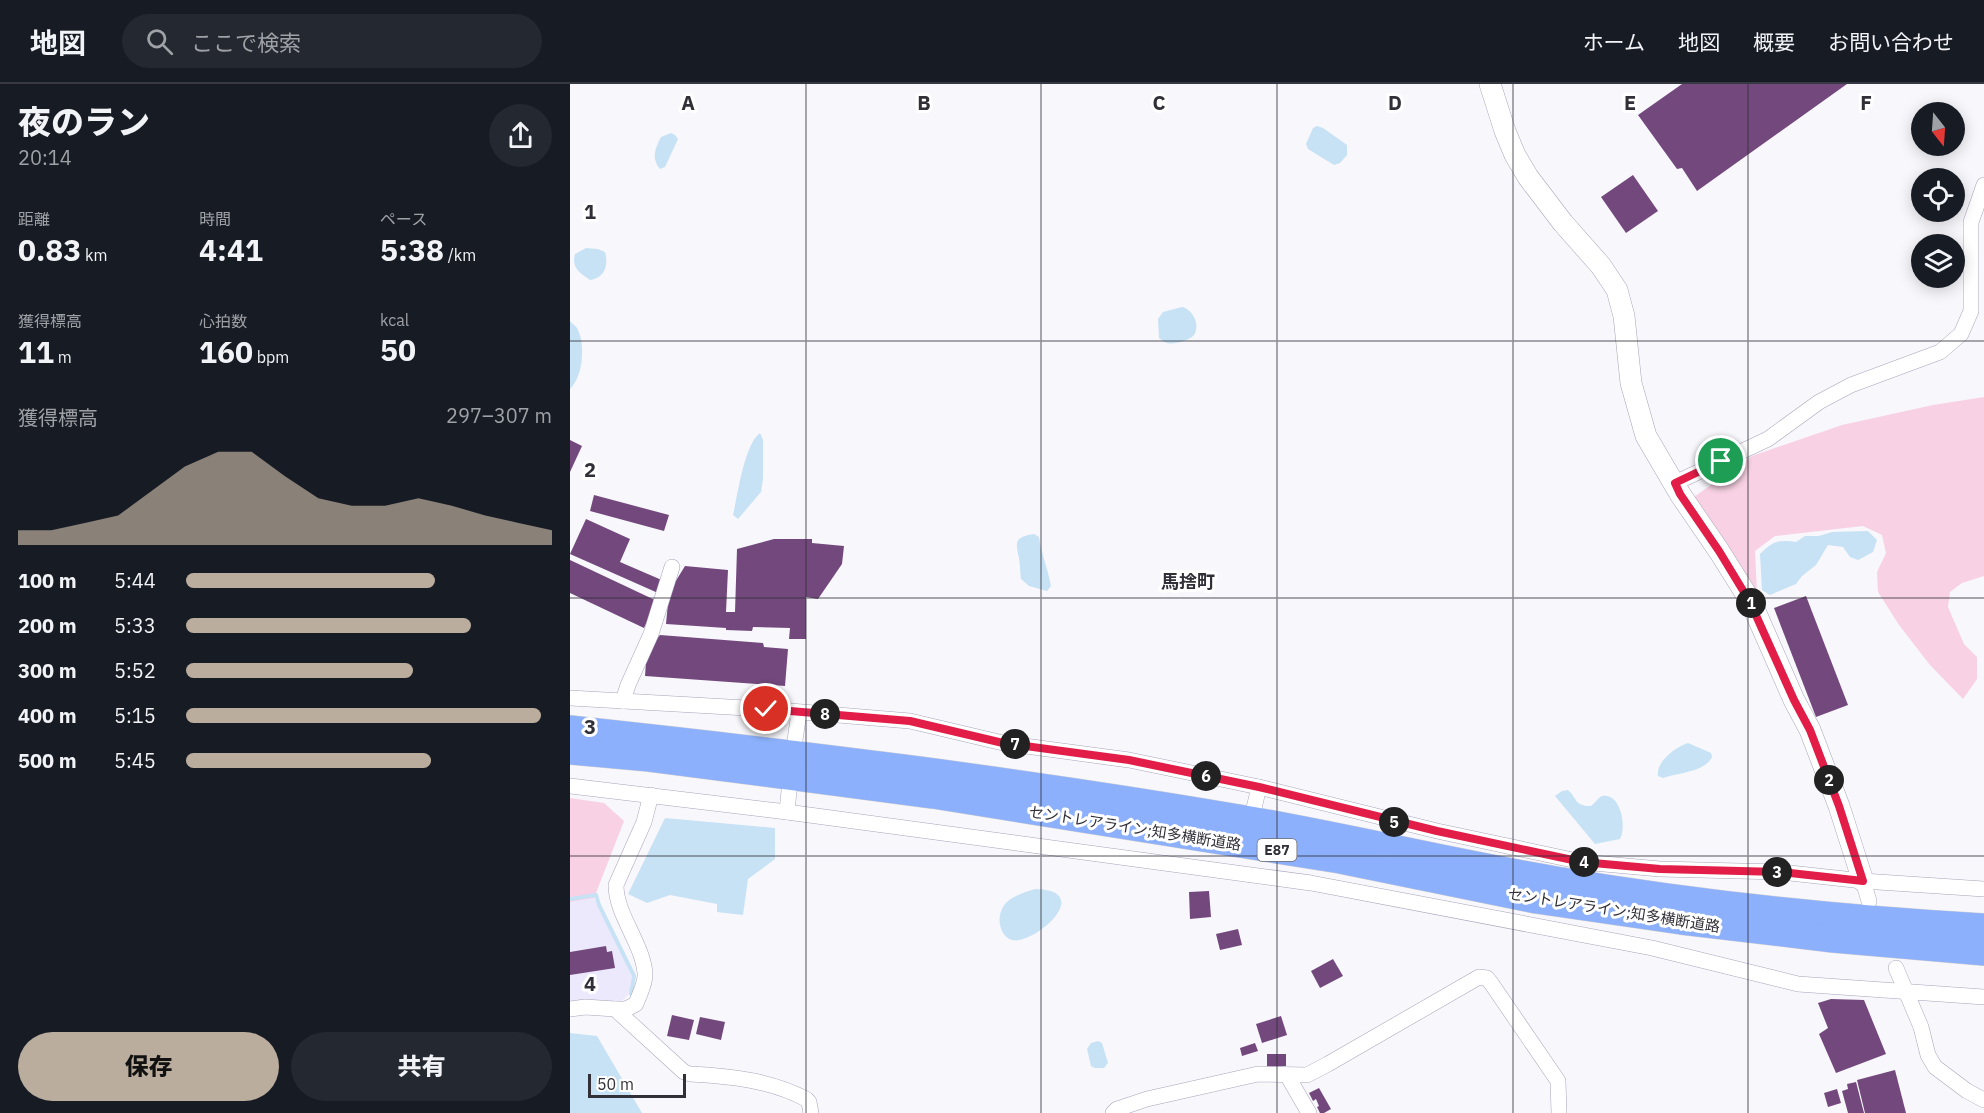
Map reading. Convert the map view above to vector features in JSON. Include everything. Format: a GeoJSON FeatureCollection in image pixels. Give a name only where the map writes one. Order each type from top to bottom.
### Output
{"type":"FeatureCollection","features":[{"type":"Feature","properties":{"kind":"highway","name":"セントレアライン;知多横断道路"},"geometry":{"type":"LineString","coordinates":[[570,729],[873,763],[1024,784],[1241,818],[1554,880],[1690,900],[1810,915],[1984,927]]}},
{"type":"Feature","properties":{"kind":"highway","name":"セントレアライン;知多横断道路"},"geometry":{"type":"LineString","coordinates":[[570,751],[649,758],[933,795],[1340,860],[1536,900],[1680,921],[1833,939],[1984,952]]}},
{"type":"Feature","properties":{"kind":"street"},"geometry":{"type":"LineString","coordinates":[[1490,84],[1505,131],[1528,177],[1563,223],[1601,266],[1617,290],[1624,316],[1631,383],[1646,436],[1680,494],[1750,602],[1810,730],[1839,806],[1869,901]]}},
{"type":"Feature","properties":{"kind":"street"},"geometry":{"type":"LineString","coordinates":[[1675,483],[1768,439],[1819,402],[1851,385],[1940,352],[1961,334],[1971,311],[1971,222],[1984,185]]}},
{"type":"Feature","properties":{"kind":"street"},"geometry":{"type":"LineString","coordinates":[[623,701],[651,634],[672,567]]}},
{"type":"Feature","properties":{"kind":"street"},"geometry":{"type":"LineString","coordinates":[[570,698],[755,708],[799,713],[848,714],[910,721],[968,736],[1129,760],[1259,787],[1405,824],[1582,862],[1660,869],[1781,872],[1863,881],[1984,889]]}},
{"type":"Feature","properties":{"kind":"street"},"geometry":{"type":"LineString","coordinates":[[795,740],[799,713]]}},
{"type":"Feature","properties":{"kind":"street"},"geometry":{"type":"LineString","coordinates":[[570,786],[1245,868],[1311,883],[1652,948],[1798,984],[1984,997]]}},
{"type":"Feature","properties":{"kind":"street"},"geometry":{"type":"LineString","coordinates":[[1254,808],[1259,787]]}},
{"type":"Feature","properties":{"kind":"street"},"geometry":{"type":"LineString","coordinates":[[787,812],[789,791]]}},
{"type":"Feature","properties":{"kind":"street"},"geometry":{"type":"LineString","coordinates":[[570,1009],[626,1009],[636,1004],[646,975],[616,896],[616,885],[644,822],[651,795]]}},
{"type":"Feature","properties":{"kind":"street"},"geometry":{"type":"LineString","coordinates":[[1896,968],[1908,991],[1928,1055],[1935,1067],[1967,1091],[1984,1100]]}},
{"type":"Feature","properties":{"kind":"street"},"geometry":{"type":"LineString","coordinates":[[1113,1113],[1117,1109],[1148,1099],[1258,1074],[1307,1075],[1479,977],[1486,978],[1491,983],[1558,1081],[1559,1113]]}},
{"type":"Feature","properties":{"kind":"street"},"geometry":{"type":"LineString","coordinates":[[615,1009],[684,1072],[737,1077],[769,1085],[806,1099],[809,1102],[811,1113]]}},
{"type":"Feature","properties":{"kind":"street"},"geometry":{"type":"LineString","coordinates":[[1287,1075],[1309,1113]]}},
{"type":"Feature","properties":{"kind":"shaded area"},"geometry":{"type":"Polygon","coordinates":[[[1984,397],[1984,576],[1962,583],[1950,592],[1948,607],[1964,644],[1977,657],[1977,679],[1963,699],[1930,665],[1899,625],[1878,592],[1877,572],[1886,553],[1882,535],[1863,526],[1775,536],[1755,551],[1757,592],[1691,499],[1752,456],[1842,425],[1933,405],[1984,397]]]}},
{"type":"Feature","properties":{"kind":"shaded area"},"geometry":{"type":"Polygon","coordinates":[[[570,798],[604,803],[624,821],[594,898],[570,902],[570,798]]]}},
{"type":"Feature","properties":{"kind":"shaded area"},"geometry":{"type":"Polygon","coordinates":[[[594,898],[632,977],[629,994],[620,1003],[570,1003],[570,902],[594,898]]]}},
{"type":"Feature","properties":{"kind":"water"},"geometry":{"type":"Polygon","coordinates":[[[1317,126],[1347,145],[1347,155],[1340,163],[1334,165],[1308,149],[1306,144],[1313,128],[1317,126]]]}},
{"type":"Feature","properties":{"kind":"water"},"geometry":{"type":"Polygon","coordinates":[[[671,133],[678,139],[665,167],[660,169],[655,157],[656,149],[661,137],[671,133]]]}},
{"type":"Feature","properties":{"kind":"water"},"geometry":{"type":"Polygon","coordinates":[[[586,248],[605,252],[606,266],[602,274],[595,279],[590,280],[575,267],[575,254],[586,248]]]}},
{"type":"Feature","properties":{"kind":"water"},"geometry":{"type":"Polygon","coordinates":[[[1182,307],[1189,311],[1196,322],[1194,335],[1177,343],[1164,342],[1159,338],[1158,319],[1163,312],[1182,307]]]}},
{"type":"Feature","properties":{"kind":"water"},"geometry":{"type":"Polygon","coordinates":[[[570,321],[580,335],[582,360],[578,377],[570,389],[570,321]]]}},
{"type":"Feature","properties":{"kind":"water"},"geometry":{"type":"Polygon","coordinates":[[[760,433],[763,440],[761,492],[738,519],[733,515],[742,471],[754,439],[760,433]]]}},
{"type":"Feature","properties":{"kind":"water"},"geometry":{"type":"Polygon","coordinates":[[[1868,531],[1877,540],[1873,552],[1858,560],[1850,557],[1843,547],[1828,545],[1816,565],[1796,584],[1770,595],[1762,590],[1760,554],[1769,546],[1780,541],[1796,542],[1805,536],[1819,536],[1832,532],[1868,531]]]}},
{"type":"Feature","properties":{"kind":"water"},"geometry":{"type":"Polygon","coordinates":[[[1034,534],[1039,537],[1050,580],[1051,586],[1047,591],[1029,586],[1021,579],[1017,544],[1020,538],[1034,534]]]}},
{"type":"Feature","properties":{"kind":"water"},"geometry":{"type":"Polygon","coordinates":[[[1688,743],[1711,753],[1712,757],[1697,769],[1663,778],[1658,776],[1663,760],[1673,751],[1688,743]]]}},
{"type":"Feature","properties":{"kind":"water"},"geometry":{"type":"Polygon","coordinates":[[[1568,790],[1579,803],[1586,806],[1591,806],[1602,796],[1614,799],[1621,812],[1623,827],[1620,839],[1595,844],[1555,796],[1568,790]]]}},
{"type":"Feature","properties":{"kind":"water"},"geometry":{"type":"Polygon","coordinates":[[[665,818],[775,828],[775,859],[748,879],[743,915],[717,912],[717,904],[670,895],[647,903],[628,894],[665,818]]]}},
{"type":"Feature","properties":{"kind":"water"},"geometry":{"type":"Polygon","coordinates":[[[1035,889],[1051,891],[1060,897],[1061,904],[1058,913],[1041,930],[1030,936],[1019,940],[1008,938],[1001,928],[1002,909],[1012,898],[1035,889]]]}},
{"type":"Feature","properties":{"kind":"water"},"geometry":{"type":"Polygon","coordinates":[[[570,1033],[597,1036],[642,1113],[570,1113],[570,1033]]]}},
{"type":"Feature","properties":{"kind":"water"},"geometry":{"type":"Polygon","coordinates":[[[1098,1041],[1102,1043],[1108,1063],[1104,1068],[1091,1066],[1087,1049],[1091,1043],[1098,1041]]]}},
{"type":"Feature","properties":{"kind":"building"},"geometry":{"type":"Polygon","coordinates":[[[1682,84],[1847,84],[1697,191],[1682,168],[1677,169],[1638,115],[1682,84]]]}},
{"type":"Feature","properties":{"kind":"building"},"geometry":{"type":"Polygon","coordinates":[[[1633,175],[1658,211],[1626,233],[1601,197],[1633,175]]]}},
{"type":"Feature","properties":{"kind":"building"},"geometry":{"type":"Polygon","coordinates":[[[570,440],[582,446],[570,472],[570,440]]]}},
{"type":"Feature","properties":{"kind":"building"},"geometry":{"type":"Polygon","coordinates":[[[594,495],[669,515],[664,531],[590,511],[594,495]]]}},
{"type":"Feature","properties":{"kind":"building"},"geometry":{"type":"Polygon","coordinates":[[[586,519],[630,539],[620,562],[664,581],[658,593],[570,554],[586,519]]]}},
{"type":"Feature","properties":{"kind":"building"},"geometry":{"type":"Polygon","coordinates":[[[774,539],[812,539],[812,543],[844,546],[842,564],[818,599],[806,597],[806,639],[789,639],[790,628],[753,627],[752,631],[666,624],[669,592],[685,566],[728,570],[726,612],[735,612],[737,549],[774,539]]]}},
{"type":"Feature","properties":{"kind":"building"},"geometry":{"type":"Polygon","coordinates":[[[570,560],[657,601],[644,628],[570,593],[570,560]]]}},
{"type":"Feature","properties":{"kind":"building"},"geometry":{"type":"Polygon","coordinates":[[[1806,596],[1848,705],[1816,717],[1774,608],[1806,596]]]}},
{"type":"Feature","properties":{"kind":"building"},"geometry":{"type":"Polygon","coordinates":[[[660,635],[763,643],[764,647],[788,649],[785,686],[645,676],[647,648],[660,635]]]}},
{"type":"Feature","properties":{"kind":"building"},"geometry":{"type":"Polygon","coordinates":[[[1209,891],[1211,917],[1190,919],[1189,892],[1209,891]]]}},
{"type":"Feature","properties":{"kind":"building"},"geometry":{"type":"Polygon","coordinates":[[[1238,929],[1242,945],[1220,950],[1216,934],[1238,929]]]}},
{"type":"Feature","properties":{"kind":"building"},"geometry":{"type":"Polygon","coordinates":[[[606,946],[607,952],[612,951],[615,968],[570,975],[570,952],[606,946]]]}},
{"type":"Feature","properties":{"kind":"building"},"geometry":{"type":"Polygon","coordinates":[[[1333,959],[1343,976],[1320,988],[1311,971],[1333,959]]]}},
{"type":"Feature","properties":{"kind":"building"},"geometry":{"type":"Polygon","coordinates":[[[1831,999],[1864,1000],[1886,1054],[1836,1073],[1819,1034],[1828,1028],[1818,1003],[1831,999]]]}},
{"type":"Feature","properties":{"kind":"building"},"geometry":{"type":"Polygon","coordinates":[[[672,1015],[694,1020],[689,1040],[667,1036],[672,1015]]]}},
{"type":"Feature","properties":{"kind":"building"},"geometry":{"type":"Polygon","coordinates":[[[1281,1016],[1287,1035],[1262,1043],[1256,1024],[1281,1016]]]}},
{"type":"Feature","properties":{"kind":"building"},"geometry":{"type":"Polygon","coordinates":[[[700,1017],[725,1022],[721,1040],[696,1034],[700,1017]]]}},
{"type":"Feature","properties":{"kind":"building"},"geometry":{"type":"Polygon","coordinates":[[[1255,1043],[1258,1051],[1242,1056],[1240,1048],[1255,1043]]]}},
{"type":"Feature","properties":{"kind":"building"},"geometry":{"type":"Polygon","coordinates":[[[1267,1054],[1286,1054],[1286,1066],[1267,1067],[1267,1054]]]}},
{"type":"Feature","properties":{"kind":"building"},"geometry":{"type":"Polygon","coordinates":[[[1895,1070],[1906,1113],[1865,1113],[1857,1080],[1895,1070]]]}},
{"type":"Feature","properties":{"kind":"building"},"geometry":{"type":"Polygon","coordinates":[[[1856,1082],[1864,1113],[1848,1113],[1842,1091],[1848,1089],[1847,1084],[1856,1082]]]}},
{"type":"Feature","properties":{"kind":"building"},"geometry":{"type":"Polygon","coordinates":[[[1319,1088],[1331,1109],[1324,1113],[1320,1113],[1316,1099],[1313,1101],[1309,1093],[1319,1088]]]}},
{"type":"Feature","properties":{"kind":"building"},"geometry":{"type":"Polygon","coordinates":[[[1837,1089],[1841,1103],[1828,1107],[1824,1093],[1837,1089]]]}},
{"type":"Feature","properties":{"kind":"waterway"},"geometry":{"type":"LineString","coordinates":[[570,899],[596,895],[634,976],[631,994]]}},
{"type":"Feature","properties":{"kind":"district","name":"馬捨町"},"geometry":{"type":"Point","coordinates":[1188,581]}},
{"type":"Feature","properties":{"kind":"route"},"geometry":{"type":"LineString","coordinates":[[766,709],[799,713],[848,714],[910,721],[1003,743],[1129,760],[1259,787],[1395,822],[1582,862],[1660,869],[1781,872],[1863,881],[1839,806],[1810,730],[1794,700],[1781,667],[1750,602],[1675,483],[1721,461]]}}]}
